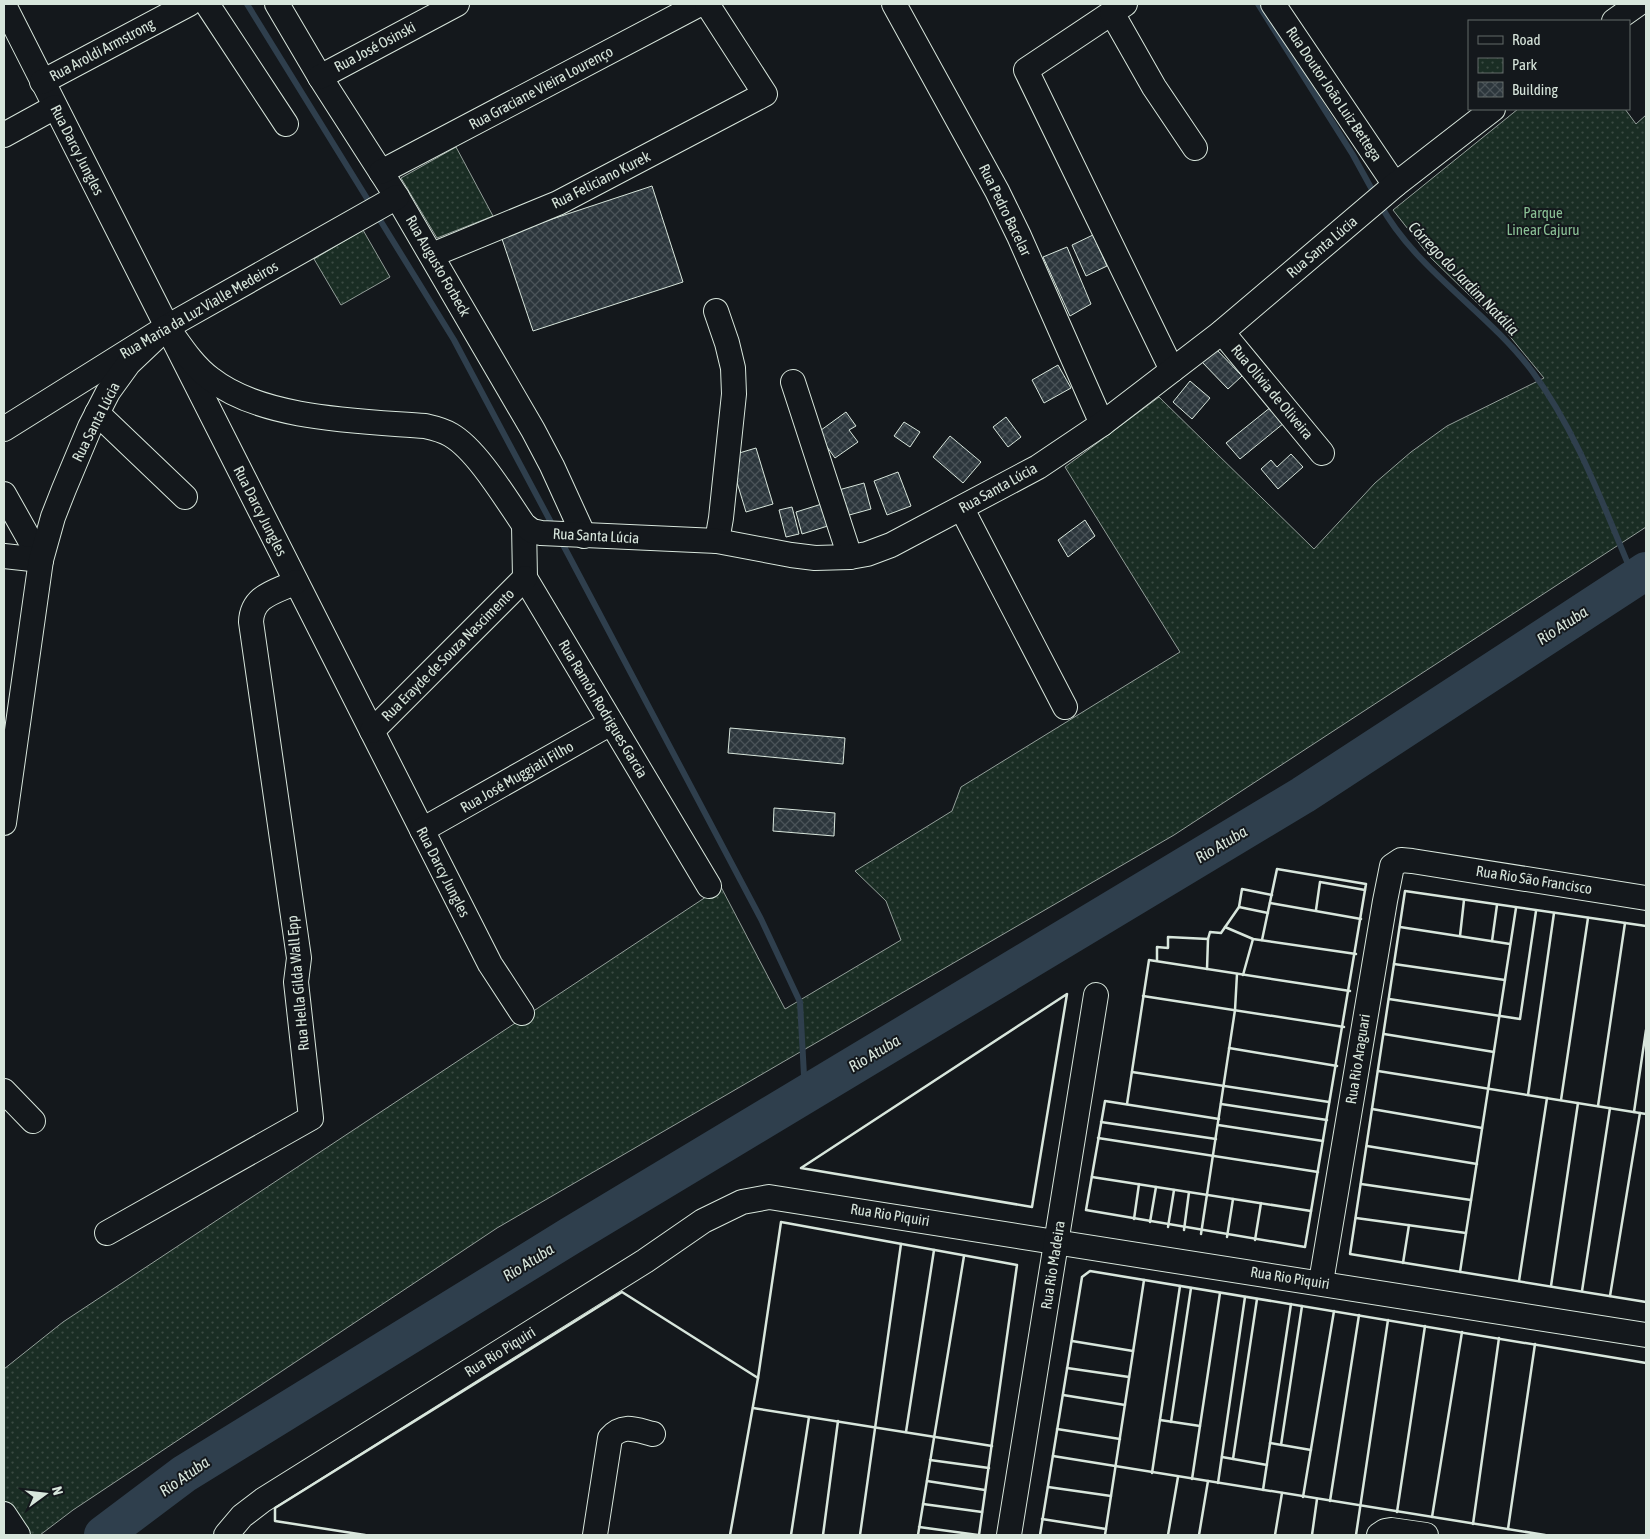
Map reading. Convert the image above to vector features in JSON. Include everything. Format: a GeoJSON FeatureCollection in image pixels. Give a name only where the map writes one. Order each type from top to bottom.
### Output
{"type":"FeatureCollection","features":[{"type":"Feature","properties":{"kind":"street","name":"Rua Aroldi Armstrong"},"geometry":{"type":"LineString","coordinates":[[42,82],[189,4]]}},
{"type":"Feature","properties":{"kind":"street"},"geometry":{"type":"LineString","coordinates":[[207,4],[286,124]]}},
{"type":"Feature","properties":{"kind":"street","name":"Rua Augusto Forbeck"},"geometry":{"type":"LineString","coordinates":[[277,4],[320,77],[382,172],[432,255],[533,430],[552,466],[584,536]]}},
{"type":"Feature","properties":{"kind":"street","name":"Rua José Osinski"},"geometry":{"type":"LineString","coordinates":[[320,77],[457,4]]}},
{"type":"Feature","properties":{"kind":"street","name":"Rua Graciane Vieira Lourenço"},"geometry":{"type":"LineString","coordinates":[[382,172],[700,4]]}},
{"type":"Feature","properties":{"kind":"street","name":"Rua Feliciano Kurek"},"geometry":{"type":"LineString","coordinates":[[432,255],[558,203],[765,94],[707,4]]}},
{"type":"Feature","properties":{"kind":"street","name":"Rua Pedro Bacelar"},"geometry":{"type":"LineString","coordinates":[[894,4],[996,191],[1102,424]]}},
{"type":"Feature","properties":{"kind":"street","name":"Rua Doutor João Luiz Bettega"},"geometry":{"type":"LineString","coordinates":[[1273,4],[1395,185]]}},
{"type":"Feature","properties":{"kind":"street","name":"Rua Darcy Jungles"},"geometry":{"type":"LineString","coordinates":[[4,5],[490,964],[522,1013]]}},
{"type":"Feature","properties":{"kind":"street"},"geometry":{"type":"LineString","coordinates":[[1172,370],[1026,70],[1118,8],[1154,87],[1195,148]]}},
{"type":"Feature","properties":{"kind":"street"},"geometry":{"type":"LineString","coordinates":[[4,135],[55,107]]}},
{"type":"Feature","properties":{"kind":"street","name":"Rua Santa Lúcia"},"geometry":{"type":"LineString","coordinates":[[533,529],[584,536],[717,541],[791,556],[822,558],[850,557],[867,554],[891,546],[1038,467],[1102,424],[1222,332],[1395,185],[1492,110]]}},
{"type":"Feature","properties":{"kind":"street","name":"Rua Maria da Luz Vialle Medeiros"},"geometry":{"type":"LineString","coordinates":[[4,429],[167,327],[397,197]]}},
{"type":"Feature","properties":{"kind":"street"},"geometry":{"type":"LineString","coordinates":[[716,310],[727,342],[733,368],[734,394],[717,541]]}},
{"type":"Feature","properties":{"kind":"street"},"geometry":{"type":"LineString","coordinates":[[167,327],[210,379],[231,392],[254,402],[324,417],[425,426],[451,435],[473,454],[533,529]]}},
{"type":"Feature","properties":{"kind":"street","name":"Rua Santa Lúcia"},"geometry":{"type":"LineString","coordinates":[[4,818],[41,560],[58,503],[108,392],[129,363],[167,327]]}},
{"type":"Feature","properties":{"kind":"street","name":"Rua Olívia de Oliveira"},"geometry":{"type":"LineString","coordinates":[[1222,332],[1322,453]]}},
{"type":"Feature","properties":{"kind":"street"},"geometry":{"type":"LineString","coordinates":[[793,382],[850,557]]}},
{"type":"Feature","properties":{"kind":"street"},"geometry":{"type":"LineString","coordinates":[[97,413],[185,497]]}},
{"type":"Feature","properties":{"kind":"street"},"geometry":{"type":"LineString","coordinates":[[4,494],[41,560]]}},
{"type":"Feature","properties":{"kind":"street"},"geometry":{"type":"LineString","coordinates":[[962,508],[1065,707]]}},
{"type":"Feature","properties":{"kind":"street","name":"Rua Ramón Rodrigues Garcia"},"geometry":{"type":"LineString","coordinates":[[533,529],[525,578],[709,886]]}},
{"type":"Feature","properties":{"kind":"street"},"geometry":{"type":"LineString","coordinates":[[4,556],[41,560]]}},
{"type":"Feature","properties":{"kind":"street","name":"Rua Erayde de Souza Nascimento"},"geometry":{"type":"LineString","coordinates":[[372,731],[525,578]]}},
{"type":"Feature","properties":{"kind":"street","name":"Rua Hella Gilda Wall Epp"},"geometry":{"type":"LineString","coordinates":[[107,1233],[311,1118],[296,982],[299,958],[251,622],[255,605],[260,599],[296,582]]}},
{"type":"Feature","properties":{"kind":"street","name":"Rua José Muggiati Filho"},"geometry":{"type":"LineString","coordinates":[[422,830],[612,723]]}},
{"type":"Feature","properties":{"kind":"street","name":"Rua Rio Araguari"},"geometry":{"type":"LineString","coordinates":[[1321,1282],[1388,880],[1392,866],[1401,860],[1421,863]]}},
{"type":"Feature","properties":{"kind":"street","name":"Rua Rio São Francisco"},"geometry":{"type":"LineString","coordinates":[[1421,863],[1646,898]]}},
{"type":"Feature","properties":{"kind":"street","name":"Rua Rio Madeira"},"geometry":{"type":"LineString","coordinates":[[1009,1535],[1096,995]]}},
{"type":"Feature","properties":{"kind":"street"},"geometry":{"type":"LineString","coordinates":[[4,1091],[33,1121]]}},
{"type":"Feature","properties":{"kind":"street","name":"Rua Rio Piquiri"},"geometry":{"type":"LineString","coordinates":[[226,1535],[242,1516],[263,1500],[637,1266],[703,1221],[742,1202],[769,1197],[1321,1282],[1646,1335]]}},
{"type":"Feature","properties":{"kind":"street"},"geometry":{"type":"LineString","coordinates":[[596,1535],[610,1438],[616,1431],[626,1428],[653,1434]]}},
{"type":"Feature","properties":{"kind":"street"},"geometry":{"type":"LineString","coordinates":[[4,1514],[18,1535]]}},
{"type":"Feature","properties":{"kind":"street"},"geometry":{"type":"LineString","coordinates":[[1379,1535],[1391,1530],[1426,1535]]}},
{"type":"Feature","properties":{"kind":"green space","name":"Parque Linear Cajuru"},"geometry":{"type":"Polygon","coordinates":[[[1517,110],[1626,110],[1636,124],[1646,115],[1646,527],[1174,835],[497,1228],[73,1510],[40,1535],[4,1535],[4,1369],[63,1322],[721,887],[785,1009],[901,940],[886,901],[855,871],[952,811],[961,787],[1180,652],[1065,467],[1159,397],[1314,549],[1375,483],[1411,452],[1447,426],[1544,378],[1503,328],[1430,257],[1393,210],[1517,110]]]}},
{"type":"Feature","properties":{"kind":"green space"},"geometry":{"type":"Polygon","coordinates":[[[456,147],[493,216],[437,238],[401,178],[456,147]]]}},
{"type":"Feature","properties":{"kind":"green space"},"geometry":{"type":"Polygon","coordinates":[[[363,230],[390,277],[341,305],[314,259],[363,230]]]}},
{"type":"Feature","properties":{"kind":"building"},"geometry":{"type":"Polygon","coordinates":[[[652,186],[683,282],[533,331],[501,236],[652,186]]]}},
{"type":"Feature","properties":{"kind":"building"},"geometry":{"type":"Polygon","coordinates":[[[1093,235],[1107,266],[1086,276],[1072,245],[1093,235]]]}},
{"type":"Feature","properties":{"kind":"building"},"geometry":{"type":"Polygon","coordinates":[[[1067,247],[1091,304],[1070,316],[1043,257],[1067,247]]]}},
{"type":"Feature","properties":{"kind":"building"},"geometry":{"type":"Polygon","coordinates":[[[1215,348],[1242,376],[1228,389],[1201,361],[1215,348]]]}},
{"type":"Feature","properties":{"kind":"building"},"geometry":{"type":"Polygon","coordinates":[[[1058,365],[1071,388],[1044,403],[1032,380],[1058,365]]]}},
{"type":"Feature","properties":{"kind":"building"},"geometry":{"type":"Polygon","coordinates":[[[1190,381],[1210,398],[1192,419],[1173,402],[1190,381]]]}},
{"type":"Feature","properties":{"kind":"building"},"geometry":{"type":"Polygon","coordinates":[[[1271,407],[1284,423],[1240,459],[1226,443],[1271,407]]]}},
{"type":"Feature","properties":{"kind":"building"},"geometry":{"type":"Polygon","coordinates":[[[846,412],[856,426],[849,430],[858,442],[835,458],[817,433],[846,412]]]}},
{"type":"Feature","properties":{"kind":"building"},"geometry":{"type":"Polygon","coordinates":[[[1006,417],[1021,437],[1008,447],[993,427],[1006,417]]]}},
{"type":"Feature","properties":{"kind":"building"},"geometry":{"type":"Polygon","coordinates":[[[904,422],[920,432],[910,447],[894,436],[904,422]]]}},
{"type":"Feature","properties":{"kind":"building"},"geometry":{"type":"Polygon","coordinates":[[[950,436],[981,462],[963,483],[933,457],[950,436]]]}},
{"type":"Feature","properties":{"kind":"building"},"geometry":{"type":"Polygon","coordinates":[[[756,448],[773,504],[746,512],[729,456],[756,448]]]}},
{"type":"Feature","properties":{"kind":"building"},"geometry":{"type":"Polygon","coordinates":[[[1291,454],[1303,467],[1278,489],[1261,469],[1271,460],[1277,467],[1291,454]]]}},
{"type":"Feature","properties":{"kind":"building"},"geometry":{"type":"Polygon","coordinates":[[[898,472],[911,506],[887,515],[874,481],[898,472]]]}},
{"type":"Feature","properties":{"kind":"building"},"geometry":{"type":"Polygon","coordinates":[[[864,483],[871,509],[842,517],[835,491],[864,483]]]}},
{"type":"Feature","properties":{"kind":"building"},"geometry":{"type":"Polygon","coordinates":[[[825,503],[831,525],[802,534],[796,512],[825,503]]]}},
{"type":"Feature","properties":{"kind":"building"},"geometry":{"type":"Polygon","coordinates":[[[792,507],[799,534],[786,537],[779,510],[792,507]]]}},
{"type":"Feature","properties":{"kind":"building"},"geometry":{"type":"Polygon","coordinates":[[[1085,520],[1095,536],[1068,557],[1058,540],[1085,520]]]}},
{"type":"Feature","properties":{"kind":"building"},"geometry":{"type":"Polygon","coordinates":[[[730,728],[845,738],[843,764],[728,753],[730,728]]]}},
{"type":"Feature","properties":{"kind":"building"},"geometry":{"type":"Polygon","coordinates":[[[774,808],[835,813],[834,836],[773,831],[774,808]]]}},
{"type":"Feature","properties":{"kind":"waterway"},"geometry":{"type":"LineString","coordinates":[[247,4],[368,200]]}},
{"type":"Feature","properties":{"kind":"waterway","name":"Córrego do Jardim Natália"},"geometry":{"type":"LineString","coordinates":[[1258,4],[1353,155],[1375,195]]}},
{"type":"Feature","properties":{"kind":"waterway","name":"Córrego do Jardim Natália"},"geometry":{"type":"LineString","coordinates":[[1380,204],[1412,249],[1514,349],[1532,371],[1577,445],[1634,578]]}},
{"type":"Feature","properties":{"kind":"waterway"},"geometry":{"type":"LineString","coordinates":[[380,220],[454,340],[554,528]]}},
{"type":"Feature","properties":{"kind":"waterway"},"geometry":{"type":"LineString","coordinates":[[560,539],[761,919],[800,1002],[805,1094]]}},
{"type":"Feature","properties":{"kind":"waterway","name":"Rio Atuba"},"geometry":{"type":"LineString","coordinates":[[103,1535],[184,1474],[570,1236],[1303,795],[1646,571]]}},
{"type":"Feature","properties":{"kind":"wall"},"geometry":{"type":"LineString","coordinates":[[1219,1119],[1105,1101],[1086,1210],[1305,1247],[1366,884],[1277,869],[1262,940]]}},
{"type":"Feature","properties":{"kind":"wall"},"geometry":{"type":"LineString","coordinates":[[1316,910],[1320,882],[1365,890]]}},
{"type":"Feature","properties":{"kind":"wall"},"geometry":{"type":"LineString","coordinates":[[1157,960],[1157,947],[1168,948],[1168,937],[1208,939],[1210,932],[1221,933],[1239,907],[1242,889],[1272,895]]}},
{"type":"Feature","properties":{"kind":"wall"},"geometry":{"type":"LineString","coordinates":[[1646,926],[1405,891],[1350,1254],[1646,1302]]}},
{"type":"Feature","properties":{"kind":"wall"},"geometry":{"type":"LineString","coordinates":[[1460,936],[1464,900]]}},
{"type":"Feature","properties":{"kind":"wall"},"geometry":{"type":"LineString","coordinates":[[1270,903],[1361,919]]}},
{"type":"Feature","properties":{"kind":"wall"},"geometry":{"type":"LineString","coordinates":[[1492,941],[1497,905]]}},
{"type":"Feature","properties":{"kind":"wall"},"geometry":{"type":"LineString","coordinates":[[1239,907],[1268,913]]}},
{"type":"Feature","properties":{"kind":"wall"},"geometry":{"type":"LineString","coordinates":[[1460,1272],[1516,908]]}},
{"type":"Feature","properties":{"kind":"wall"},"geometry":{"type":"LineString","coordinates":[[1389,999],[1520,1019],[1536,911]]}},
{"type":"Feature","properties":{"kind":"wall"},"geometry":{"type":"LineString","coordinates":[[1528,1095],[1554,913]]}},
{"type":"Feature","properties":{"kind":"wall"},"geometry":{"type":"LineString","coordinates":[[1561,1100],[1588,918]]}},
{"type":"Feature","properties":{"kind":"wall"},"geometry":{"type":"LineString","coordinates":[[1598,1106],[1625,923]]}},
{"type":"Feature","properties":{"kind":"wall"},"geometry":{"type":"LineString","coordinates":[[1225,927],[1253,939],[1356,954]]}},
{"type":"Feature","properties":{"kind":"wall"},"geometry":{"type":"LineString","coordinates":[[1400,927],[1510,944]]}},
{"type":"Feature","properties":{"kind":"wall"},"geometry":{"type":"LineString","coordinates":[[1207,969],[1208,939]]}},
{"type":"Feature","properties":{"kind":"wall"},"geometry":{"type":"LineString","coordinates":[[1243,975],[1253,939]]}},
{"type":"Feature","properties":{"kind":"wall"},"geometry":{"type":"LineString","coordinates":[[1127,1104],[1149,960],[1350,991]]}},
{"type":"Feature","properties":{"kind":"wall"},"geometry":{"type":"LineString","coordinates":[[1394,964],[1505,980]]}},
{"type":"Feature","properties":{"kind":"wall"},"geometry":{"type":"LineString","coordinates":[[1201,1234],[1235,1010],[1237,974]]}},
{"type":"Feature","properties":{"kind":"wall"},"geometry":{"type":"LineString","coordinates":[[1067,994],[1032,1207],[801,1168],[1067,994]]}},
{"type":"Feature","properties":{"kind":"wall"},"geometry":{"type":"LineString","coordinates":[[1143,996],[1344,1027]]}},
{"type":"Feature","properties":{"kind":"wall"},"geometry":{"type":"LineString","coordinates":[[1634,1112],[1646,1030]]}},
{"type":"Feature","properties":{"kind":"wall"},"geometry":{"type":"LineString","coordinates":[[1384,1034],[1494,1052]]}},
{"type":"Feature","properties":{"kind":"wall"},"geometry":{"type":"LineString","coordinates":[[1229,1048],[1337,1066]]}},
{"type":"Feature","properties":{"kind":"wall"},"geometry":{"type":"LineString","coordinates":[[1378,1071],[1646,1114]]}},
{"type":"Feature","properties":{"kind":"wall"},"geometry":{"type":"LineString","coordinates":[[1132,1072],[1329,1102]]}},
{"type":"Feature","properties":{"kind":"wall"},"geometry":{"type":"LineString","coordinates":[[1519,1281],[1547,1098]]}},
{"type":"Feature","properties":{"kind":"wall"},"geometry":{"type":"LineString","coordinates":[[1551,1286],[1578,1103]]}},
{"type":"Feature","properties":{"kind":"wall"},"geometry":{"type":"LineString","coordinates":[[1221,1104],[1327,1120]]}},
{"type":"Feature","properties":{"kind":"wall"},"geometry":{"type":"LineString","coordinates":[[1582,1291],[1610,1108]]}},
{"type":"Feature","properties":{"kind":"wall"},"geometry":{"type":"LineString","coordinates":[[1372,1109],[1482,1128]]}},
{"type":"Feature","properties":{"kind":"wall"},"geometry":{"type":"LineString","coordinates":[[1610,1296],[1640,1113]]}},
{"type":"Feature","properties":{"kind":"wall"},"geometry":{"type":"LineString","coordinates":[[1101,1122],[1216,1139]]}},
{"type":"Feature","properties":{"kind":"wall"},"geometry":{"type":"LineString","coordinates":[[1218,1125],[1323,1141]]}},
{"type":"Feature","properties":{"kind":"wall"},"geometry":{"type":"LineString","coordinates":[[1098,1138],[1318,1172]]}},
{"type":"Feature","properties":{"kind":"wall"},"geometry":{"type":"LineString","coordinates":[[1367,1146],[1477,1164]]}},
{"type":"Feature","properties":{"kind":"wall"},"geometry":{"type":"LineString","coordinates":[[1092,1177],[1311,1211]]}},
{"type":"Feature","properties":{"kind":"wall"},"geometry":{"type":"LineString","coordinates":[[1134,1219],[1139,1184]]}},
{"type":"Feature","properties":{"kind":"wall"},"geometry":{"type":"LineString","coordinates":[[1361,1184],[1471,1200]]}},
{"type":"Feature","properties":{"kind":"wall"},"geometry":{"type":"LineString","coordinates":[[1150,1222],[1156,1187]]}},
{"type":"Feature","properties":{"kind":"wall"},"geometry":{"type":"LineString","coordinates":[[1168,1227],[1174,1190]]}},
{"type":"Feature","properties":{"kind":"wall"},"geometry":{"type":"LineString","coordinates":[[1184,1230],[1189,1192]]}},
{"type":"Feature","properties":{"kind":"wall"},"geometry":{"type":"LineString","coordinates":[[1227,1237],[1233,1199]]}},
{"type":"Feature","properties":{"kind":"wall"},"geometry":{"type":"LineString","coordinates":[[1255,1240],[1261,1203]]}},
{"type":"Feature","properties":{"kind":"wall"},"geometry":{"type":"LineString","coordinates":[[1356,1218],[1466,1233]]}},
{"type":"Feature","properties":{"kind":"wall"},"geometry":{"type":"LineString","coordinates":[[365,1535],[275,1521],[275,1508],[622,1292],[758,1378],[781,1222],[1017,1265],[979,1535]]}},
{"type":"Feature","properties":{"kind":"wall"},"geometry":{"type":"LineString","coordinates":[[1403,1263],[1409,1225]]}},
{"type":"Feature","properties":{"kind":"wall"},"geometry":{"type":"LineString","coordinates":[[860,1535],[901,1244]]}},
{"type":"Feature","properties":{"kind":"wall"},"geometry":{"type":"LineString","coordinates":[[906,1432],[934,1250]]}},
{"type":"Feature","properties":{"kind":"wall"},"geometry":{"type":"LineString","coordinates":[[918,1535],[964,1256]]}},
{"type":"Feature","properties":{"kind":"wall"},"geometry":{"type":"LineString","coordinates":[[1040,1535],[1082,1277],[1090,1271],[1646,1363]]}},
{"type":"Feature","properties":{"kind":"wall"},"geometry":{"type":"LineString","coordinates":[[1105,1535],[1144,1280]]}},
{"type":"Feature","properties":{"kind":"wall"},"geometry":{"type":"LineString","coordinates":[[1152,1473],[1180,1286]]}},
{"type":"Feature","properties":{"kind":"wall"},"geometry":{"type":"LineString","coordinates":[[1171,1422],[1191,1288]]}},
{"type":"Feature","properties":{"kind":"wall"},"geometry":{"type":"LineString","coordinates":[[1192,1479],[1220,1293]]}},
{"type":"Feature","properties":{"kind":"wall"},"geometry":{"type":"LineString","coordinates":[[1218,1483],[1245,1297]]}},
{"type":"Feature","properties":{"kind":"wall"},"geometry":{"type":"LineString","coordinates":[[1233,1459],[1257,1299]]}},
{"type":"Feature","properties":{"kind":"wall"},"geometry":{"type":"LineString","coordinates":[[1263,1490],[1291,1304]]}},
{"type":"Feature","properties":{"kind":"wall"},"geometry":{"type":"LineString","coordinates":[[1281,1445],[1302,1306]]}},
{"type":"Feature","properties":{"kind":"wall"},"geometry":{"type":"LineString","coordinates":[[1303,1497],[1334,1311]]}},
{"type":"Feature","properties":{"kind":"wall"},"geometry":{"type":"LineString","coordinates":[[1330,1501],[1359,1315]]}},
{"type":"Feature","properties":{"kind":"wall"},"geometry":{"type":"LineString","coordinates":[[1356,1535],[1388,1320]]}},
{"type":"Feature","properties":{"kind":"wall"},"geometry":{"type":"LineString","coordinates":[[1397,1512],[1425,1326]]}},
{"type":"Feature","properties":{"kind":"wall"},"geometry":{"type":"LineString","coordinates":[[1432,1517],[1462,1332]]}},
{"type":"Feature","properties":{"kind":"wall"},"geometry":{"type":"LineString","coordinates":[[1473,1524],[1499,1338]]}},
{"type":"Feature","properties":{"kind":"wall"},"geometry":{"type":"LineString","coordinates":[[1072,1341],[1133,1351]]}},
{"type":"Feature","properties":{"kind":"wall"},"geometry":{"type":"LineString","coordinates":[[1508,1529],[1535,1344]]}},
{"type":"Feature","properties":{"kind":"wall"},"geometry":{"type":"LineString","coordinates":[[1067,1368],[1129,1377]]}},
{"type":"Feature","properties":{"kind":"wall"},"geometry":{"type":"LineString","coordinates":[[730,1535],[758,1378]]}},
{"type":"Feature","properties":{"kind":"wall"},"geometry":{"type":"LineString","coordinates":[[1063,1395],[1125,1405]]}},
{"type":"Feature","properties":{"kind":"wall"},"geometry":{"type":"LineString","coordinates":[[753,1408],[992,1446]]}},
{"type":"Feature","properties":{"kind":"wall"},"geometry":{"type":"LineString","coordinates":[[791,1535],[809,1417]]}},
{"type":"Feature","properties":{"kind":"wall"},"geometry":{"type":"LineString","coordinates":[[1160,1420],[1200,1426]]}},
{"type":"Feature","properties":{"kind":"wall"},"geometry":{"type":"LineString","coordinates":[[823,1535],[838,1421]]}},
{"type":"Feature","properties":{"kind":"wall"},"geometry":{"type":"LineString","coordinates":[[1057,1429],[1120,1439]]}},
{"type":"Feature","properties":{"kind":"wall"},"geometry":{"type":"LineString","coordinates":[[1270,1443],[1311,1450]]}},
{"type":"Feature","properties":{"kind":"wall"},"geometry":{"type":"LineString","coordinates":[[1053,1456],[1545,1535]]}},
{"type":"Feature","properties":{"kind":"wall"},"geometry":{"type":"LineString","coordinates":[[1222,1457],[1267,1465]]}},
{"type":"Feature","properties":{"kind":"wall"},"geometry":{"type":"LineString","coordinates":[[930,1460],[989,1468]]}},
{"type":"Feature","properties":{"kind":"wall"},"geometry":{"type":"LineString","coordinates":[[1168,1535],[1178,1477]]}},
{"type":"Feature","properties":{"kind":"wall"},"geometry":{"type":"LineString","coordinates":[[927,1481],[985,1490]]}},
{"type":"Feature","properties":{"kind":"wall"},"geometry":{"type":"LineString","coordinates":[[1199,1535],[1208,1481]]}},
{"type":"Feature","properties":{"kind":"wall"},"geometry":{"type":"LineString","coordinates":[[1048,1487],[1111,1496]]}},
{"type":"Feature","properties":{"kind":"wall"},"geometry":{"type":"LineString","coordinates":[[1275,1535],[1282,1493]]}},
{"type":"Feature","properties":{"kind":"wall"},"geometry":{"type":"LineString","coordinates":[[1312,1535],[1317,1499]]}},
{"type":"Feature","properties":{"kind":"wall"},"geometry":{"type":"LineString","coordinates":[[923,1504],[982,1512]]}},
{"type":"Feature","properties":{"kind":"wall"},"geometry":{"type":"LineString","coordinates":[[1042,1519],[1106,1529]]}},
{"type":"Feature","properties":{"kind":"wall"},"geometry":{"type":"LineString","coordinates":[[919,1527],[978,1535]]}}]}
